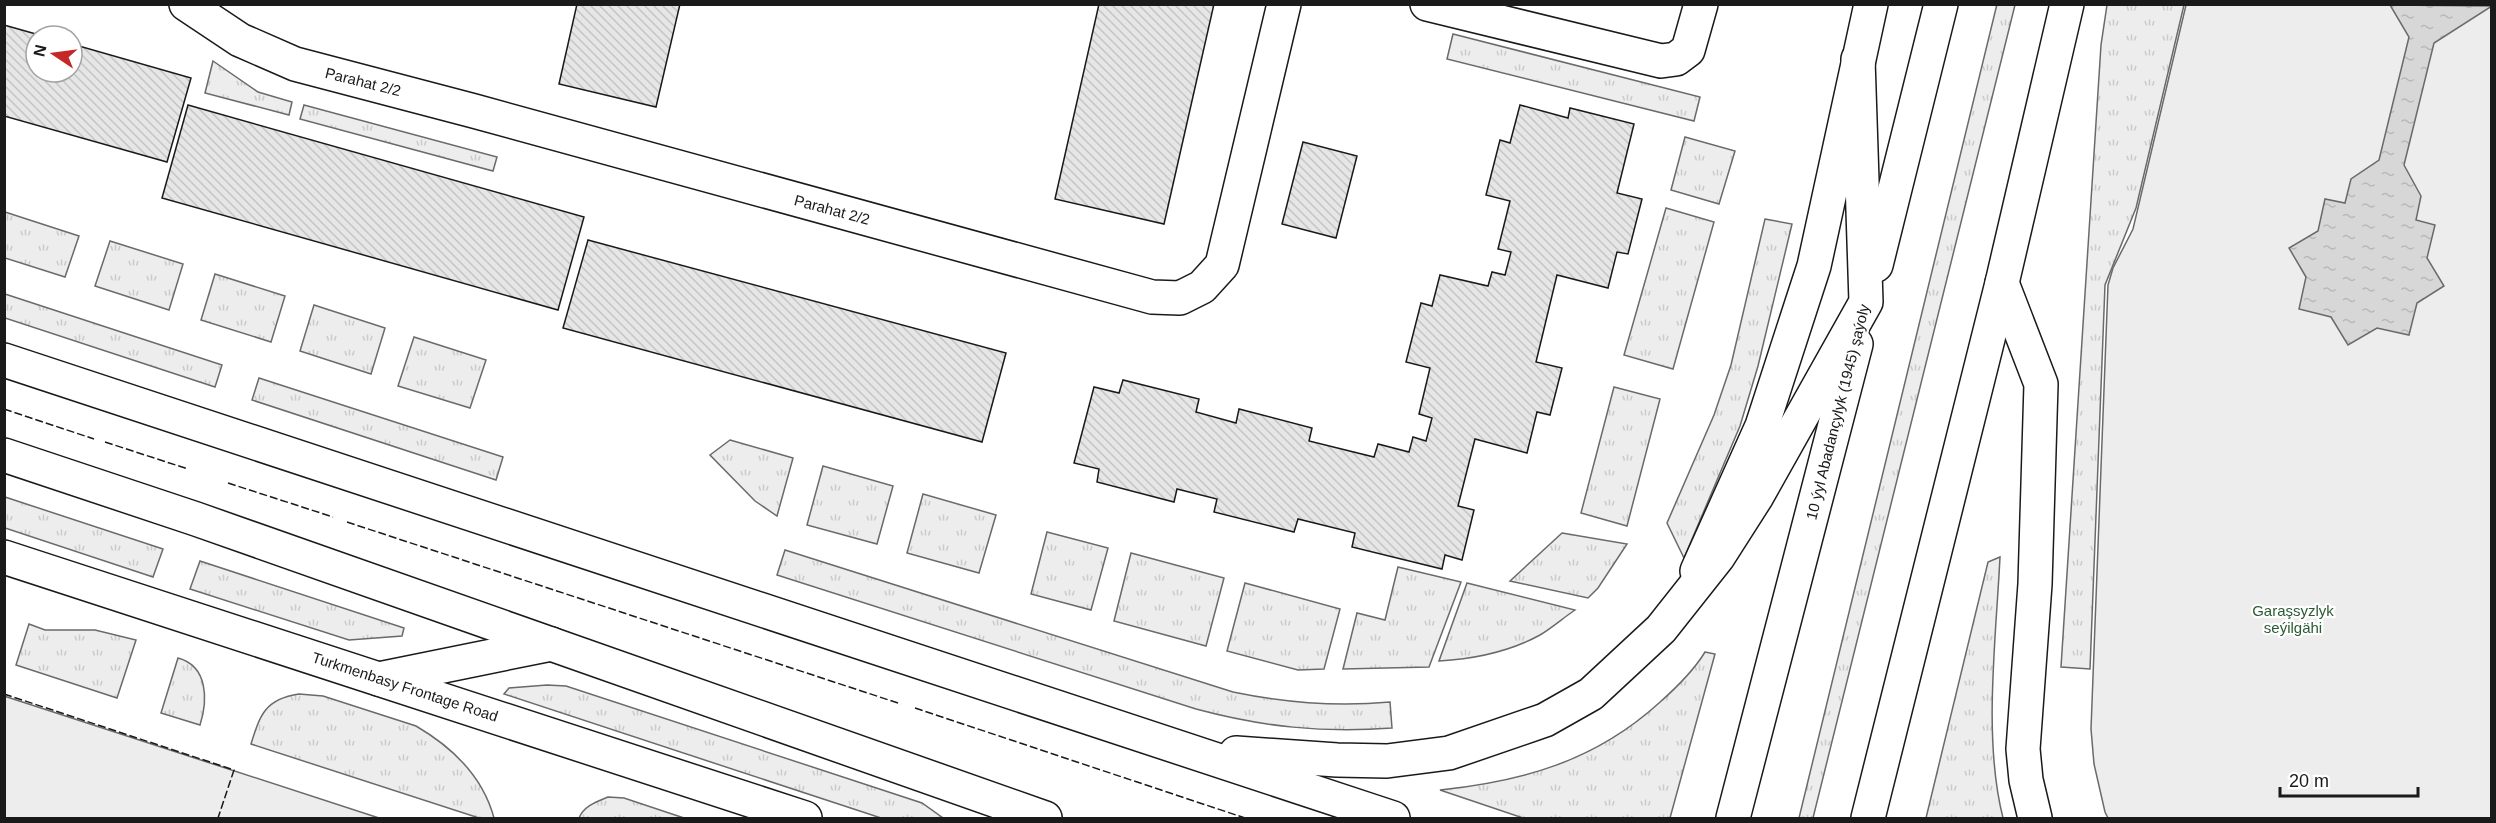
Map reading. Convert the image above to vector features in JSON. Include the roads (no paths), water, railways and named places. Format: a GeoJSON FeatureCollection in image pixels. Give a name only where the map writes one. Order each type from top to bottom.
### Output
{"type":"FeatureCollection","features":[{"type":"Feature","properties":{"kind":"main road","name":"Parahat 2/2"},"geometry":{"type":"LineString","coordinates":[[186,4],[240,40],[295,64],[1152,297],[1180,298],[1202,287],[1222,265],[1284,4]]}},
{"type":"Feature","properties":{"kind":"main road"},"geometry":{"type":"LineString","coordinates":[[1427,4],[1662,61],[1676,59],[1688,50],[1701,4]]}},
{"type":"Feature","properties":{"kind":"main road"},"geometry":{"type":"LineString","coordinates":[[1682,604],[1762,426],[1815,266],[1871,4]]}},
{"type":"Feature","properties":{"kind":"main road","name":"10 ýyl Abadançylyk (1945) şaýoly"},"geometry":{"type":"LineString","coordinates":[[1733,819],[1941,4]]}},
{"type":"Feature","properties":{"kind":"main road"},"geometry":{"type":"LineString","coordinates":[[1868,819],[2002,283],[2067,4]]}},
{"type":"Feature","properties":{"kind":"main road"},"geometry":{"type":"LineString","coordinates":[[1186,749],[1337,760],[1387,761],[1449,753],[1545,720],[1591,694],[1661,629],[1718,557],[1757,496],[1866,302],[1858,59]]}},
{"type":"Feature","properties":{"kind":"main road"},"geometry":{"type":"LineString","coordinates":[[2002,283],[2041,384],[2035,584],[2023,749],[2026,780],[2035,819]]}},
{"type":"Feature","properties":{"kind":"main road"},"geometry":{"type":"LineString","coordinates":[[4,360],[1393,819]]}},
{"type":"Feature","properties":{"kind":"main road"},"geometry":{"type":"LineString","coordinates":[[4,455],[196,519],[1044,819]]}},
{"type":"Feature","properties":{"kind":"main road","name":"Turkmenbasy Frontage Road"},"geometry":{"type":"LineString","coordinates":[[4,557],[805,819]]}},
{"type":"Feature","properties":{"kind":"main road"},"geometry":{"type":"LineString","coordinates":[[379,679],[551,644]]}},
{"type":"Feature","properties":{"kind":"main road"},"geometry":{"type":"LineString","coordinates":[[961,789],[984,819]]}},
{"type":"Feature","properties":{"kind":"water"},"geometry":{"type":"Polygon","coordinates":[[[2390,5],[2492,6],[2434,43],[2404,165],[2421,196],[2416,220],[2435,225],[2427,258],[2444,286],[2417,303],[2409,335],[2377,328],[2348,345],[2331,317],[2299,309],[2306,277],[2289,248],[2318,231],[2325,199],[2345,203],[2351,179],[2379,160],[2409,37],[2390,5]]]}},
{"type":"Feature","properties":{"kind":"park label","name":"Garaşsyzlyk seýilgähi"},"geometry":{"type":"Point","coordinates":[2293,620]}}]}
